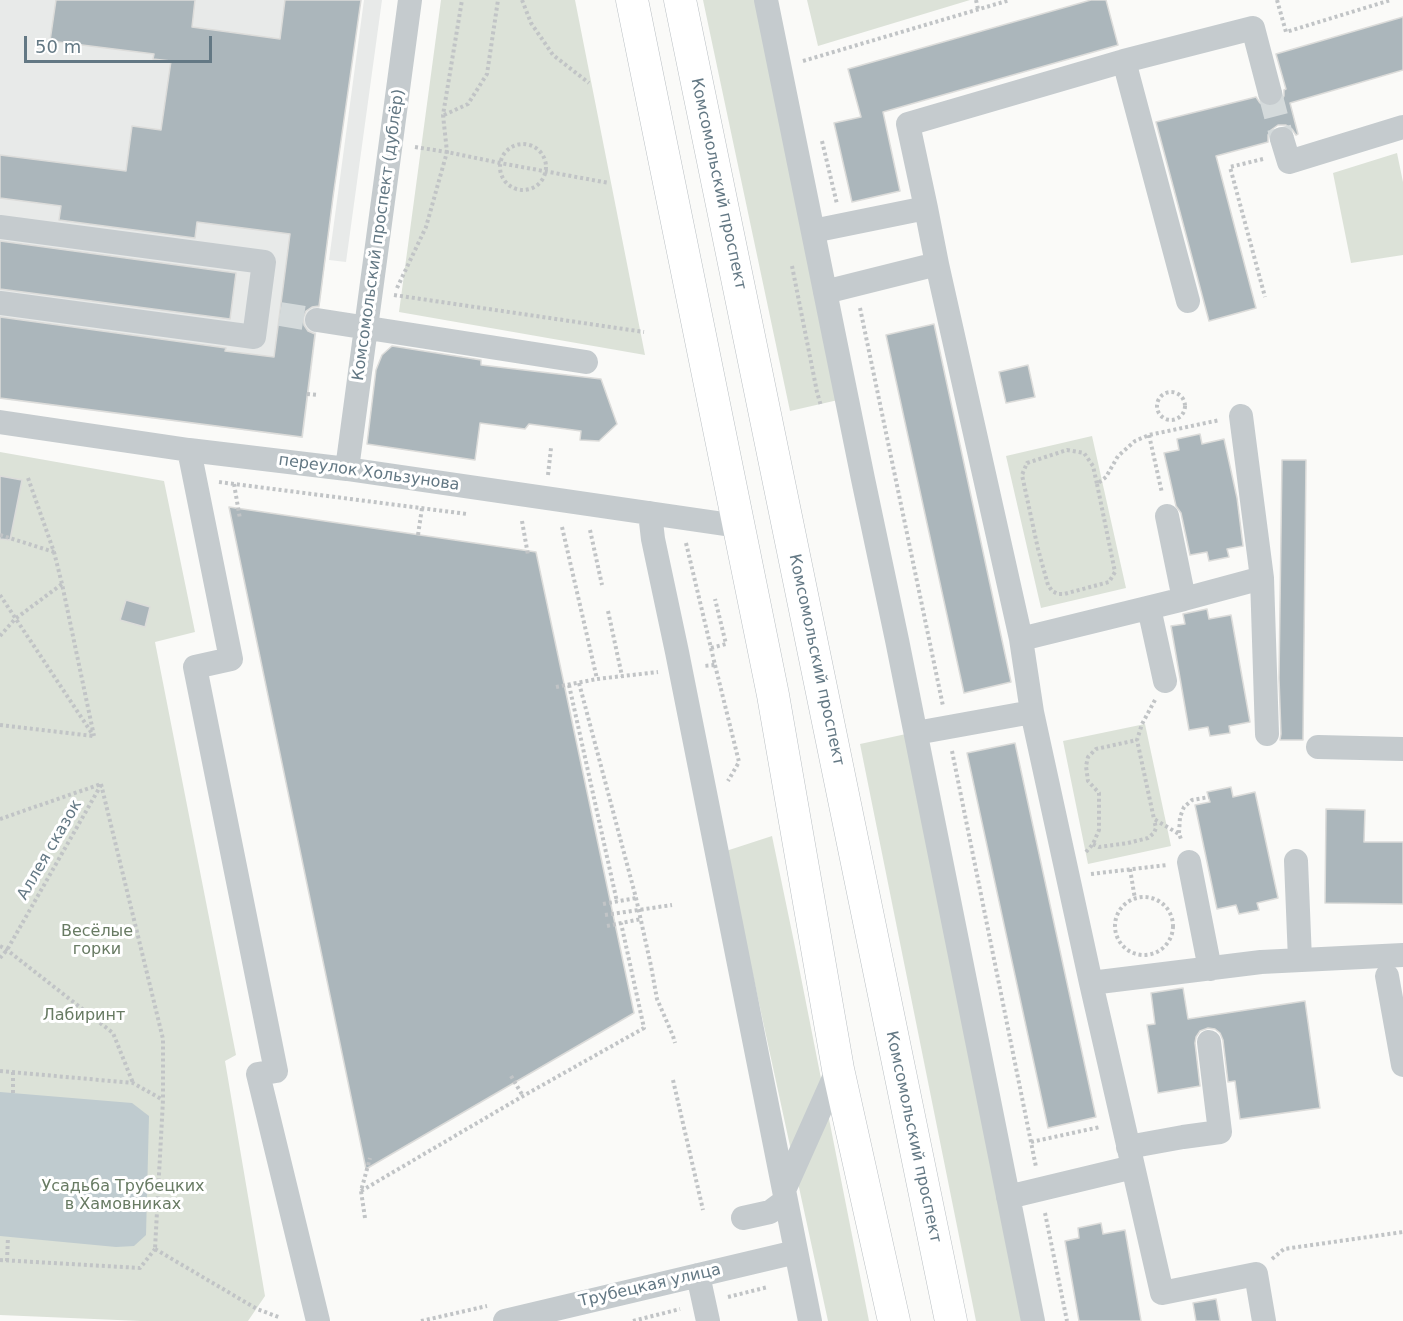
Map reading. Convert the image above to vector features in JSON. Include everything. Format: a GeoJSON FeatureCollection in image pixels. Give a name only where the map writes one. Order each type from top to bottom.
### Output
{"type":"FeatureCollection","features":[{"type":"Feature","properties":{"kind":"main road"},"geometry":{"type":"LineString","coordinates":[[632,0],[773,695],[838,1069],[894,1321]]}},
{"type":"Feature","properties":{"kind":"main road","name":"Комсомольский проспект"},"geometry":{"type":"LineString","coordinates":[[680,0],[951,1321]]}},
{"type":"Feature","properties":{"kind":"street","name":"Комсомольский проспект (дублёр)"},"geometry":{"type":"LineString","coordinates":[[347,469],[410,0]]}},
{"type":"Feature","properties":{"kind":"street"},"geometry":{"type":"LineString","coordinates":[[766,0],[916,733],[1033,1321]]}},
{"type":"Feature","properties":{"kind":"street"},"geometry":{"type":"LineString","coordinates":[[1264,1321],[1256,1274],[1162,1293],[1090,983],[1032,712],[1021,639],[908,124],[1124,61],[1252,28],[1270,93]]}},
{"type":"Feature","properties":{"kind":"street"},"geometry":{"type":"LineString","coordinates":[[1124,61],[1188,301]]}},
{"type":"Feature","properties":{"kind":"street"},"geometry":{"type":"LineString","coordinates":[[1284,146],[1290,162],[1403,127]]}},
{"type":"Feature","properties":{"kind":"street"},"geometry":{"type":"LineString","coordinates":[[813,231],[926,208]]}},
{"type":"Feature","properties":{"kind":"street"},"geometry":{"type":"LineString","coordinates":[[0,227],[264,262],[269,313],[254,337],[0,303]]}},
{"type":"Feature","properties":{"kind":"street"},"geometry":{"type":"LineString","coordinates":[[825,292],[937,264]]}},
{"type":"Feature","properties":{"kind":"street"},"geometry":{"type":"LineString","coordinates":[[317,320],[586,362]]}},
{"type":"Feature","properties":{"kind":"street"},"geometry":{"type":"LineString","coordinates":[[1241,416],[1262,578],[1267,734]]}},
{"type":"Feature","properties":{"kind":"street","name":"переулок Хользунова"},"geometry":{"type":"LineString","coordinates":[[0,422],[189,450],[347,469],[738,526]]}},
{"type":"Feature","properties":{"kind":"street"},"geometry":{"type":"LineString","coordinates":[[189,450],[231,659],[195,667],[276,1071],[258,1074],[318,1321]]}},
{"type":"Feature","properties":{"kind":"street"},"geometry":{"type":"LineString","coordinates":[[650,513],[653,539],[681,669],[810,1321]]}},
{"type":"Feature","properties":{"kind":"street"},"geometry":{"type":"LineString","coordinates":[[1167,516],[1184,599]]}},
{"type":"Feature","properties":{"kind":"street"},"geometry":{"type":"LineString","coordinates":[[1021,639],[1262,578]]}},
{"type":"Feature","properties":{"kind":"street"},"geometry":{"type":"LineString","coordinates":[[1149,608],[1165,681]]}},
{"type":"Feature","properties":{"kind":"street"},"geometry":{"type":"LineString","coordinates":[[916,733],[1032,712]]}},
{"type":"Feature","properties":{"kind":"street"},"geometry":{"type":"LineString","coordinates":[[1318,747],[1403,749]]}},
{"type":"Feature","properties":{"kind":"street"},"geometry":{"type":"LineString","coordinates":[[1296,861],[1300,960]]}},
{"type":"Feature","properties":{"kind":"street"},"geometry":{"type":"LineString","coordinates":[[1189,862],[1210,969]]}},
{"type":"Feature","properties":{"kind":"street"},"geometry":{"type":"LineString","coordinates":[[1090,983],[1261,962],[1403,955]]}},
{"type":"Feature","properties":{"kind":"street"},"geometry":{"type":"LineString","coordinates":[[1387,976],[1403,1065]]}},
{"type":"Feature","properties":{"kind":"street"},"geometry":{"type":"LineString","coordinates":[[1008,1197],[1041,1190],[1183,1137],[1220,1132],[1209,1042]]}},
{"type":"Feature","properties":{"kind":"street"},"geometry":{"type":"LineString","coordinates":[[743,1218],[770,1212],[785,1195],[838,1069]]}},
{"type":"Feature","properties":{"kind":"street","name":"Трубецкая улица"},"geometry":{"type":"LineString","coordinates":[[505,1321],[796,1252]]}},
{"type":"Feature","properties":{"kind":"street"},"geometry":{"type":"LineString","coordinates":[[698,1275],[708,1321]]}},
{"type":"Feature","properties":{"kind":"path"},"geometry":{"type":"LineString","coordinates":[[462,0],[443,115],[447,152],[426,227],[394,296],[645,332]]}},
{"type":"Feature","properties":{"kind":"path"},"geometry":{"type":"LineString","coordinates":[[443,115],[468,104],[487,74],[498,0]]}},
{"type":"Feature","properties":{"kind":"path"},"geometry":{"type":"LineString","coordinates":[[522,0],[531,23],[553,56],[589,82]]}},
{"type":"Feature","properties":{"kind":"path"},"geometry":{"type":"LineString","coordinates":[[976,0],[978,9]]}},
{"type":"Feature","properties":{"kind":"path"},"geometry":{"type":"LineString","coordinates":[[801,51],[803,62],[1010,0]]}},
{"type":"Feature","properties":{"kind":"path"},"geometry":{"type":"LineString","coordinates":[[1277,0],[1286,32],[1390,0]]}},
{"type":"Feature","properties":{"kind":"path"},"geometry":{"type":"LineString","coordinates":[[821,138],[842,226]]}},
{"type":"Feature","properties":{"kind":"path"},"geometry":{"type":"LineString","coordinates":[[527,144],[540,151],[544,157],[546,172],[538,185],[523,191],[508,185],[502,179],[500,163],[502,156],[513,146],[527,144]]}},
{"type":"Feature","properties":{"kind":"path"},"geometry":{"type":"LineString","coordinates":[[1265,297],[1230,167],[1284,146]]}},
{"type":"Feature","properties":{"kind":"path"},"geometry":{"type":"LineString","coordinates":[[414,147],[609,183]]}},
{"type":"Feature","properties":{"kind":"path"},"geometry":{"type":"LineString","coordinates":[[855,284],[1067,1321]]}},
{"type":"Feature","properties":{"kind":"path"},"geometry":{"type":"LineString","coordinates":[[1168,393],[1177,394],[1184,399],[1185,404],[1181,416],[1173,420],[1168,420],[1161,415],[1157,406],[1161,398],[1168,393]]}},
{"type":"Feature","properties":{"kind":"path"},"geometry":{"type":"LineString","coordinates":[[307,394],[318,395]]}},
{"type":"Feature","properties":{"kind":"path"},"geometry":{"type":"LineString","coordinates":[[1097,484],[1106,477],[1118,456],[1135,441],[1149,435],[1241,416]]}},
{"type":"Feature","properties":{"kind":"path"},"geometry":{"type":"LineString","coordinates":[[1173,420],[1175,430]]}},
{"type":"Feature","properties":{"kind":"path"},"geometry":{"type":"LineString","coordinates":[[1149,435],[1167,516]]}},
{"type":"Feature","properties":{"kind":"path"},"geometry":{"type":"LineString","coordinates":[[548,478],[551,448]]}},
{"type":"Feature","properties":{"kind":"path"},"geometry":{"type":"LineString","coordinates":[[1067,450],[1084,453],[1093,466],[1097,484],[1115,572],[1109,582],[1058,594],[1048,585],[1022,475],[1027,463],[1067,450]]}},
{"type":"Feature","properties":{"kind":"path"},"geometry":{"type":"LineString","coordinates":[[28,478],[54,552],[94,736]]}},
{"type":"Feature","properties":{"kind":"path"},"geometry":{"type":"LineString","coordinates":[[195,479],[475,515]]}},
{"type":"Feature","properties":{"kind":"path"},"geometry":{"type":"LineString","coordinates":[[234,484],[240,519]]}},
{"type":"Feature","properties":{"kind":"path"},"geometry":{"type":"LineString","coordinates":[[418,535],[422,508]]}},
{"type":"Feature","properties":{"kind":"path"},"geometry":{"type":"LineString","coordinates":[[528,555],[520,521],[532,523]]}},
{"type":"Feature","properties":{"kind":"path"},"geometry":{"type":"LineString","coordinates":[[552,525],[572,528]]}},
{"type":"Feature","properties":{"kind":"path"},"geometry":{"type":"LineString","coordinates":[[562,527],[597,679]]}},
{"type":"Feature","properties":{"kind":"path"},"geometry":{"type":"LineString","coordinates":[[581,529],[601,532]]}},
{"type":"Feature","properties":{"kind":"path"},"geometry":{"type":"LineString","coordinates":[[590,530],[602,585]]}},
{"type":"Feature","properties":{"kind":"path"},"geometry":{"type":"LineString","coordinates":[[0,535],[54,552]]}},
{"type":"Feature","properties":{"kind":"path"},"geometry":{"type":"LineString","coordinates":[[653,539],[686,543],[739,762],[724,787]]}},
{"type":"Feature","properties":{"kind":"path"},"geometry":{"type":"LineString","coordinates":[[0,636],[15,619],[62,584]]}},
{"type":"Feature","properties":{"kind":"path"},"geometry":{"type":"LineString","coordinates":[[0,596],[94,736]]}},
{"type":"Feature","properties":{"kind":"path"},"geometry":{"type":"LineString","coordinates":[[711,648],[726,644],[715,599]]}},
{"type":"Feature","properties":{"kind":"path"},"geometry":{"type":"LineString","coordinates":[[608,611],[622,676]]}},
{"type":"Feature","properties":{"kind":"path"},"geometry":{"type":"LineString","coordinates":[[556,687],[597,679],[715,665]]}},
{"type":"Feature","properties":{"kind":"path"},"geometry":{"type":"LineString","coordinates":[[1093,843],[1099,847],[1128,843],[1148,838],[1154,833],[1156,828],[1137,740],[1142,724],[1165,681]]}},
{"type":"Feature","properties":{"kind":"path"},"geometry":{"type":"LineString","coordinates":[[579,683],[639,910],[657,999],[675,1043]]}},
{"type":"Feature","properties":{"kind":"path"},"geometry":{"type":"LineString","coordinates":[[569,685],[617,902]]}},
{"type":"Feature","properties":{"kind":"path"},"geometry":{"type":"LineString","coordinates":[[0,725],[94,736]]}},
{"type":"Feature","properties":{"kind":"path"},"geometry":{"type":"LineString","coordinates":[[1068,877],[1093,843],[1099,830],[1099,793],[1088,781],[1086,766],[1088,757],[1096,748],[1137,740]]}},
{"type":"Feature","properties":{"kind":"path"},"geometry":{"type":"LineString","coordinates":[[0,819],[101,784],[163,1039],[164,1100],[155,1249],[140,1268],[0,1260]]}},
{"type":"Feature","properties":{"kind":"path","name":"Аллея сказок"},"geometry":{"type":"LineString","coordinates":[[0,958],[7,950],[101,784]]}},
{"type":"Feature","properties":{"kind":"path"},"geometry":{"type":"LineString","coordinates":[[1068,877],[1189,862],[1179,834],[1180,817],[1184,807],[1192,800],[1209,797]]}},
{"type":"Feature","properties":{"kind":"path"},"geometry":{"type":"LineString","coordinates":[[1154,819],[1179,834]]}},
{"type":"Feature","properties":{"kind":"path"},"geometry":{"type":"LineString","coordinates":[[1130,869],[1135,899]]}},
{"type":"Feature","properties":{"kind":"path"},"geometry":{"type":"LineString","coordinates":[[1144,897],[1154,899],[1163,904],[1169,912],[1172,931],[1169,941],[1154,953],[1135,954],[1120,944],[1116,936],[1116,918],[1120,909],[1135,899],[1144,897]]}},
{"type":"Feature","properties":{"kind":"path"},"geometry":{"type":"LineString","coordinates":[[603,904],[636,898]]}},
{"type":"Feature","properties":{"kind":"path"},"geometry":{"type":"LineString","coordinates":[[605,915],[672,905]]}},
{"type":"Feature","properties":{"kind":"path"},"geometry":{"type":"LineString","coordinates":[[607,926],[641,919]]}},
{"type":"Feature","properties":{"kind":"path"},"geometry":{"type":"LineString","coordinates":[[361,1191],[522,1096],[644,1028],[621,923]]}},
{"type":"Feature","properties":{"kind":"path"},"geometry":{"type":"LineString","coordinates":[[0,946],[113,1033],[133,1083]]}},
{"type":"Feature","properties":{"kind":"path"},"geometry":{"type":"LineString","coordinates":[[0,1071],[133,1083],[164,1100]]}},
{"type":"Feature","properties":{"kind":"path"},"geometry":{"type":"LineString","coordinates":[[13,1072],[13,1093]]}},
{"type":"Feature","properties":{"kind":"path"},"geometry":{"type":"LineString","coordinates":[[511,1076],[522,1096]]}},
{"type":"Feature","properties":{"kind":"path"},"geometry":{"type":"LineString","coordinates":[[673,1080],[703,1210]]}},
{"type":"Feature","properties":{"kind":"path"},"geometry":{"type":"LineString","coordinates":[[366,1218],[361,1191],[370,1158]]}},
{"type":"Feature","properties":{"kind":"path"},"geometry":{"type":"LineString","coordinates":[[1256,1274],[1284,1249],[1403,1232]]}},
{"type":"Feature","properties":{"kind":"path"},"geometry":{"type":"LineString","coordinates":[[7,1261],[8,1237]]}},
{"type":"Feature","properties":{"kind":"path"},"geometry":{"type":"LineString","coordinates":[[155,1249],[258,1309],[281,1319]]}},
{"type":"Feature","properties":{"kind":"shaded area"},"geometry":{"type":"Polygon","coordinates":[[[0,0],[361,0],[303,438],[0,399],[0,0]]]}},
{"type":"Feature","properties":{"kind":"shaded area"},"geometry":{"type":"Polygon","coordinates":[[[364,0],[382,0],[346,262],[329,260],[364,0]]]}},
{"type":"Feature","properties":{"kind":"shaded area"},"geometry":{"type":"Polygon","coordinates":[[[0,1092],[132,1103],[149,1116],[146,1235],[134,1246],[116,1247],[0,1236],[0,1092]]]}},
{"type":"Feature","properties":{"kind":"green space"},"geometry":{"type":"Polygon","coordinates":[[[441,0],[575,0],[645,355],[399,312],[441,0]]]}},
{"type":"Feature","properties":{"kind":"green space"},"geometry":{"type":"Polygon","coordinates":[[[703,0],[757,0],[838,400],[790,411],[703,0]]]}},
{"type":"Feature","properties":{"kind":"green space"},"geometry":{"type":"Polygon","coordinates":[[[807,0],[970,0],[818,46],[807,0]]]}},
{"type":"Feature","properties":{"kind":"green space"},"geometry":{"type":"Polygon","coordinates":[[[1397,153],[1403,182],[1403,255],[1351,263],[1333,173],[1397,153]]]}},
{"type":"Feature","properties":{"kind":"green space"},"geometry":{"type":"Polygon","coordinates":[[[1092,436],[1126,588],[1041,608],[1006,456],[1092,436]]]}},
{"type":"Feature","properties":{"kind":"green space","name":"Усадьба Трубецких в Хамовниках"},"geometry":{"type":"Polygon","coordinates":[[[0,452],[164,481],[195,632],[155,642],[236,1055],[225,1061],[265,1296],[248,1321],[141,1321],[0,1315],[0,452]]]}},
{"type":"Feature","properties":{"kind":"green space"},"geometry":{"type":"Polygon","coordinates":[[[1145,724],[1171,846],[1088,864],[1063,741],[1145,724]]]}},
{"type":"Feature","properties":{"kind":"green space"},"geometry":{"type":"Polygon","coordinates":[[[906,734],[1027,1321],[976,1321],[860,744],[906,734]]]}},
{"type":"Feature","properties":{"kind":"green space"},"geometry":{"type":"Polygon","coordinates":[[[772,836],[869,1321],[828,1321],[726,851],[772,836]]]}},
{"type":"Feature","properties":{"kind":"building"},"geometry":{"type":"Polygon","coordinates":[[[56,0],[195,0],[192,27],[280,39],[285,0],[361,0],[319,306],[306,311],[303,318],[308,331],[315,334],[302,437],[0,398],[0,317],[226,348],[225,351],[274,357],[290,234],[197,222],[195,238],[59,220],[61,206],[0,198],[0,155],[126,171],[132,126],[161,130],[171,61],[153,59],[154,54],[50,41],[56,0]]]}},
{"type":"Feature","properties":{"kind":"building"},"geometry":{"type":"Polygon","coordinates":[[[1091,0],[1106,0],[1118,45],[883,112],[900,191],[852,202],[834,123],[861,117],[848,69],[1091,0]]]}},
{"type":"Feature","properties":{"kind":"building"},"geometry":{"type":"Polygon","coordinates":[[[1403,17],[1403,70],[1290,103],[1298,134],[1296,135],[1286,125],[1278,125],[1268,135],[1268,142],[1216,156],[1256,308],[1209,321],[1156,122],[1256,97],[1266,107],[1274,107],[1280,103],[1286,89],[1276,54],[1403,17]]]}},
{"type":"Feature","properties":{"kind":"building"},"geometry":{"type":"Polygon","coordinates":[[[0,241],[236,273],[230,319],[0,289],[0,241]]]}},
{"type":"Feature","properties":{"kind":"building"},"geometry":{"type":"Polygon","coordinates":[[[934,324],[1011,682],[964,693],[886,335],[934,324]]]}},
{"type":"Feature","properties":{"kind":"building"},"geometry":{"type":"Polygon","coordinates":[[[392,346],[481,360],[481,365],[601,379],[617,424],[599,441],[580,440],[581,431],[529,424],[525,429],[480,423],[475,460],[367,444],[376,370],[382,355],[392,346]]]}},
{"type":"Feature","properties":{"kind":"building"},"geometry":{"type":"Polygon","coordinates":[[[1028,365],[1035,397],[1006,403],[999,372],[1028,365]]]}},
{"type":"Feature","properties":{"kind":"building"},"geometry":{"type":"Polygon","coordinates":[[[1200,434],[1202,444],[1224,439],[1237,498],[1243,546],[1227,549],[1229,557],[1209,561],[1207,552],[1190,555],[1164,453],[1179,450],[1177,439],[1200,434]]]}},
{"type":"Feature","properties":{"kind":"building"},"geometry":{"type":"Polygon","coordinates":[[[1282,460],[1306,460],[1303,740],[1280,740],[1282,460]]]}},
{"type":"Feature","properties":{"kind":"building"},"geometry":{"type":"Polygon","coordinates":[[[0,476],[22,480],[10,540],[0,539],[0,476]]]}},
{"type":"Feature","properties":{"kind":"building"},"geometry":{"type":"Polygon","coordinates":[[[229,507],[536,552],[634,1013],[366,1169],[229,507]]]}},
{"type":"Feature","properties":{"kind":"building"},"geometry":{"type":"Polygon","coordinates":[[[126,600],[150,607],[145,627],[120,620],[126,600]]]}},
{"type":"Feature","properties":{"kind":"building"},"geometry":{"type":"Polygon","coordinates":[[[1207,609],[1209,619],[1231,615],[1250,722],[1229,726],[1230,733],[1210,736],[1208,727],[1189,730],[1171,626],[1185,624],[1183,614],[1207,609]]]}},
{"type":"Feature","properties":{"kind":"building"},"geometry":{"type":"Polygon","coordinates":[[[1015,743],[1096,1117],[1048,1128],[967,753],[1015,743]]]}},
{"type":"Feature","properties":{"kind":"building"},"geometry":{"type":"Polygon","coordinates":[[[1231,787],[1233,797],[1255,792],[1278,898],[1257,903],[1259,910],[1239,914],[1236,905],[1217,909],[1195,805],[1210,802],[1207,792],[1231,787]]]}},
{"type":"Feature","properties":{"kind":"building"},"geometry":{"type":"Polygon","coordinates":[[[1326,809],[1365,810],[1364,842],[1403,842],[1403,904],[1325,903],[1326,809]]]}},
{"type":"Feature","properties":{"kind":"building"},"geometry":{"type":"Polygon","coordinates":[[[1183,988],[1188,1019],[1305,1001],[1320,1108],[1240,1119],[1235,1081],[1228,1082],[1223,1040],[1215,1029],[1208,1028],[1200,1031],[1195,1043],[1200,1086],[1158,1093],[1147,1025],[1155,1024],[1151,993],[1183,988]]]}},
{"type":"Feature","properties":{"kind":"building"},"geometry":{"type":"Polygon","coordinates":[[[1101,1223],[1103,1234],[1125,1230],[1141,1321],[1079,1321],[1065,1241],[1079,1238],[1078,1228],[1101,1223]]]}},
{"type":"Feature","properties":{"kind":"building"},"geometry":{"type":"Polygon","coordinates":[[[1216,1299],[1220,1321],[1196,1321],[1193,1303],[1216,1299]]]}},
{"type":"Feature","properties":{"kind":"tunnel"},"geometry":{"type":"LineString","coordinates":[[1270,93],[1282,139]]}},
{"type":"Feature","properties":{"kind":"tunnel"},"geometry":{"type":"LineString","coordinates":[[280,314],[317,320]]}},
{"type":"Feature","properties":{"kind":"park label","name":"Весёлые горки"},"geometry":{"type":"Point","coordinates":[97,941]}},
{"type":"Feature","properties":{"kind":"park label","name":"Лабиринт"},"geometry":{"type":"Point","coordinates":[84,1016]}}]}
